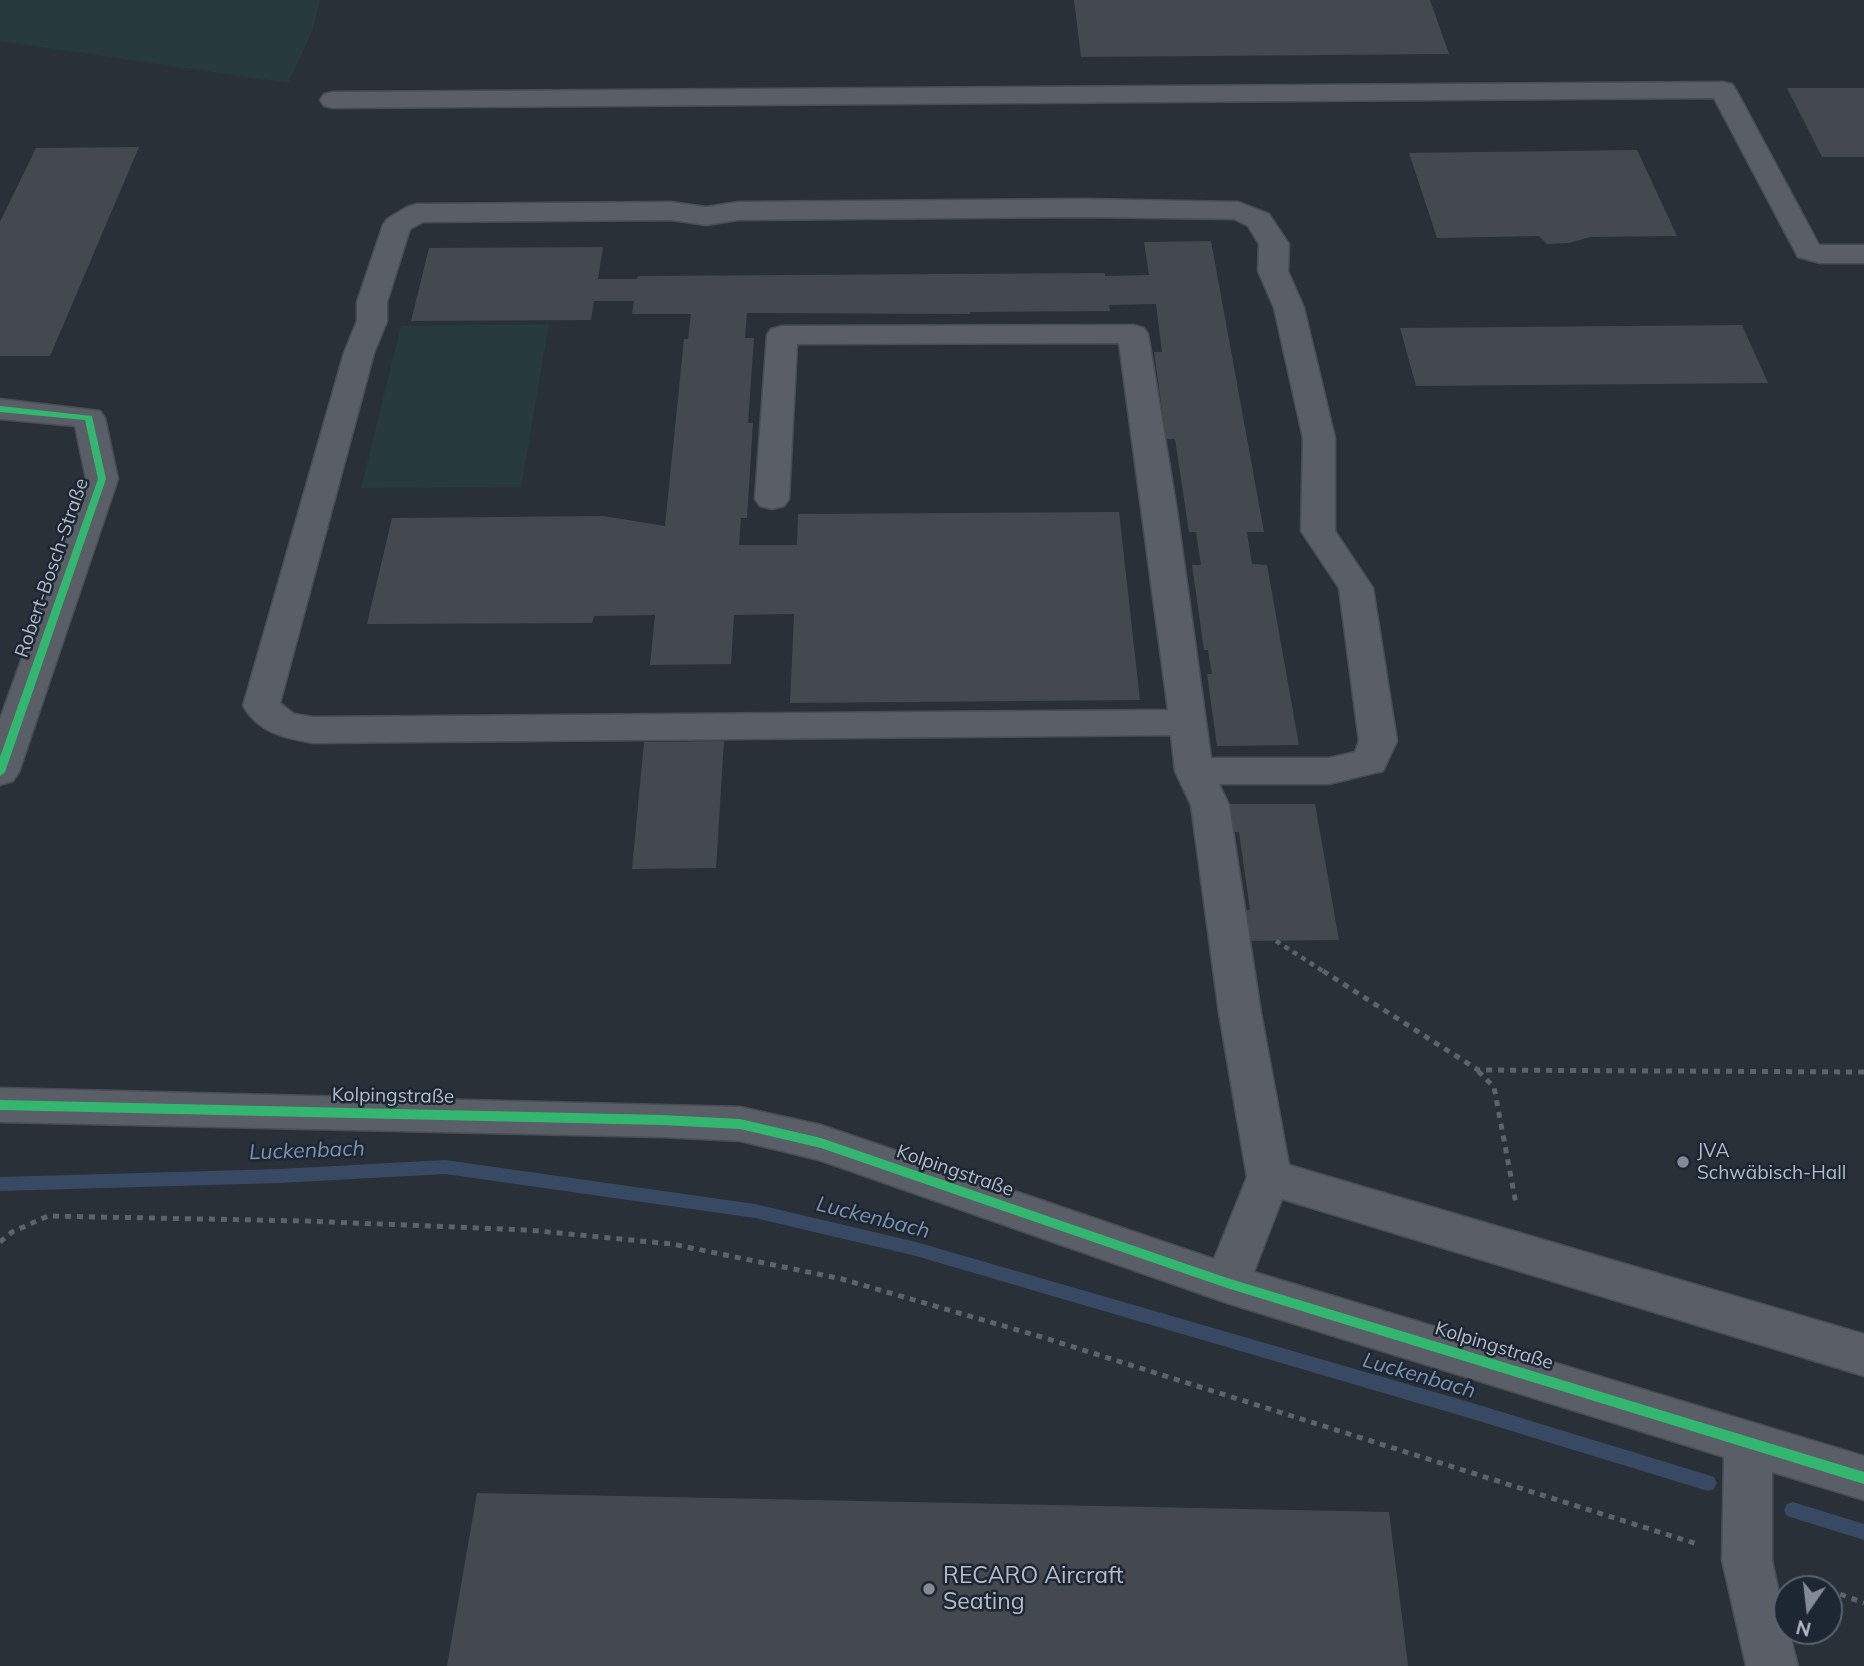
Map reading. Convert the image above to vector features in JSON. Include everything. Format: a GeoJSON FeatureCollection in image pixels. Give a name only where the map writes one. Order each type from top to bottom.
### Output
{"type":"FeatureCollection","features":[{"type":"Feature","properties":{"kind":"street"},"geometry":{"type":"LineString","coordinates":[[333,100],[1723,90],[1808,251],[1820,254],[1864,254]]}},
{"type":"Feature","properties":{"kind":"street"},"geometry":{"type":"LineString","coordinates":[[1187,722],[313,730],[283,725],[261,706],[359,353],[372,321],[372,302],[397,225],[417,213],[671,211],[705,216],[738,211],[1069,208],[1238,211],[1259,220],[1274,244],[1273,271],[1289,308],[1319,438],[1318,531],[1356,589],[1378,741],[1370,762],[1329,771],[1194,771]]}},
{"type":"Feature","properties":{"kind":"street"},"geometry":{"type":"LineString","coordinates":[[772,499],[782,335],[1133,334],[1160,511],[1194,771],[1210,805],[1240,1013],[1269,1177],[1227,1283]]}},
{"type":"Feature","properties":{"kind":"street","name":"Robert-Bosch-Straße"},"geometry":{"type":"LineString","coordinates":[[0,409],[89,418],[102,479],[0,772]]}},
{"type":"Feature","properties":{"kind":"street","name":"Kolpingstraße"},"geometry":{"type":"LineString","coordinates":[[0,1105],[740,1124],[821,1143],[1227,1283],[1864,1478]]}},
{"type":"Feature","properties":{"kind":"street"},"geometry":{"type":"LineString","coordinates":[[1269,1177],[1864,1355]]}},
{"type":"Feature","properties":{"kind":"street"},"geometry":{"type":"LineString","coordinates":[[1748,1442],[1747,1560],[1772,1666]]}},
{"type":"Feature","properties":{"kind":"path"},"geometry":{"type":"LineString","coordinates":[[1276,940],[1478,1070],[1494,1087],[1525,1254]]}},
{"type":"Feature","properties":{"kind":"path"},"geometry":{"type":"LineString","coordinates":[[1478,1070],[1582,1073],[1864,1072]]}},
{"type":"Feature","properties":{"kind":"path"},"geometry":{"type":"LineString","coordinates":[[0,1242],[12,1231],[48,1216],[306,1221],[528,1230],[672,1244],[842,1279],[1045,1338],[1789,1575]]}},
{"type":"Feature","properties":{"kind":"path"},"geometry":{"type":"LineString","coordinates":[[1843,1595],[1864,1603]]}},
{"type":"Feature","properties":{"kind":"green space"},"geometry":{"type":"Polygon","coordinates":[[[0,0],[320,0],[312,32],[288,83],[0,41],[0,0]]]}},
{"type":"Feature","properties":{"kind":"green space"},"geometry":{"type":"Polygon","coordinates":[[[549,324],[521,487],[361,488],[401,326],[549,324]]]}},
{"type":"Feature","properties":{"kind":"building"},"geometry":{"type":"Polygon","coordinates":[[[1074,0],[1430,0],[1449,54],[1081,57],[1074,0]]]}},
{"type":"Feature","properties":{"kind":"building"},"geometry":{"type":"Polygon","coordinates":[[[1787,88],[1864,88],[1864,157],[1822,157],[1787,88]]]}},
{"type":"Feature","properties":{"kind":"building"},"geometry":{"type":"Polygon","coordinates":[[[139,147],[50,356],[0,356],[0,222],[36,148],[139,147]]]}},
{"type":"Feature","properties":{"kind":"building"},"geometry":{"type":"Polygon","coordinates":[[[1637,150],[1677,236],[1590,237],[1569,243],[1547,244],[1539,236],[1437,238],[1409,153],[1637,150]]]}},
{"type":"Feature","properties":{"kind":"building"},"geometry":{"type":"Polygon","coordinates":[[[1211,241],[1264,532],[1247,532],[1252,564],[1267,565],[1299,745],[1217,746],[1207,674],[1212,674],[1208,650],[1204,650],[1192,565],[1201,565],[1196,532],[1189,532],[1175,439],[1166,439],[1154,352],[1162,352],[1156,304],[1109,305],[1110,311],[970,314],[747,313],[745,338],[754,338],[748,423],[753,423],[747,518],[741,518],[739,545],[797,545],[798,514],[1119,512],[1140,700],[790,703],[794,614],[734,615],[731,664],[650,665],[655,615],[594,616],[592,623],[367,624],[392,518],[603,516],[665,526],[684,339],[688,339],[691,314],[632,314],[634,301],[594,301],[591,320],[411,321],[429,248],[603,247],[598,279],[637,279],[638,276],[1105,273],[1105,276],[1149,275],[1144,242],[1211,241]]]}},
{"type":"Feature","properties":{"kind":"building"},"geometry":{"type":"Polygon","coordinates":[[[1742,325],[1768,383],[1416,386],[1400,328],[1742,325]]]}},
{"type":"Feature","properties":{"kind":"building"},"geometry":{"type":"Polygon","coordinates":[[[724,741],[716,868],[632,869],[644,742],[724,741]]]}},
{"type":"Feature","properties":{"kind":"building"},"geometry":{"type":"Polygon","coordinates":[[[1226,804],[1315,804],[1339,940],[1246,941],[1242,910],[1250,910],[1239,832],[1229,832],[1226,804]]]}},
{"type":"Feature","properties":{"kind":"building","name":"RECARO Aircraft Seating"},"geometry":{"type":"Polygon","coordinates":[[[477,1493],[1389,1512],[1408,1666],[447,1666],[477,1493]]]}},
{"type":"Feature","properties":{"kind":"waterway","name":"Luckenbach"},"geometry":{"type":"LineString","coordinates":[[0,1184],[280,1176],[445,1167],[755,1211],[916,1249],[1469,1410],[1708,1483]]}},
{"type":"Feature","properties":{"kind":"waterway","name":"Luckenbach"},"geometry":{"type":"LineString","coordinates":[[1793,1510],[1864,1532]]}},
{"type":"Feature","properties":{"kind":"cycle path"},"geometry":{"type":"LineString","coordinates":[[0,409],[89,418],[102,479],[0,772]]}},
{"type":"Feature","properties":{"kind":"cycle path"},"geometry":{"type":"LineString","coordinates":[[0,1105],[740,1124],[821,1143],[1227,1283],[1864,1478]]}},
{"type":"Feature","properties":{"kind":"place","name":"JVA Schwäbisch-Hall"},"geometry":{"type":"Point","coordinates":[1683,1162]}},
{"type":"Feature","properties":{"kind":"place","name":"RECARO Aircraft Seating"},"geometry":{"type":"Point","coordinates":[929,1589]}}]}
